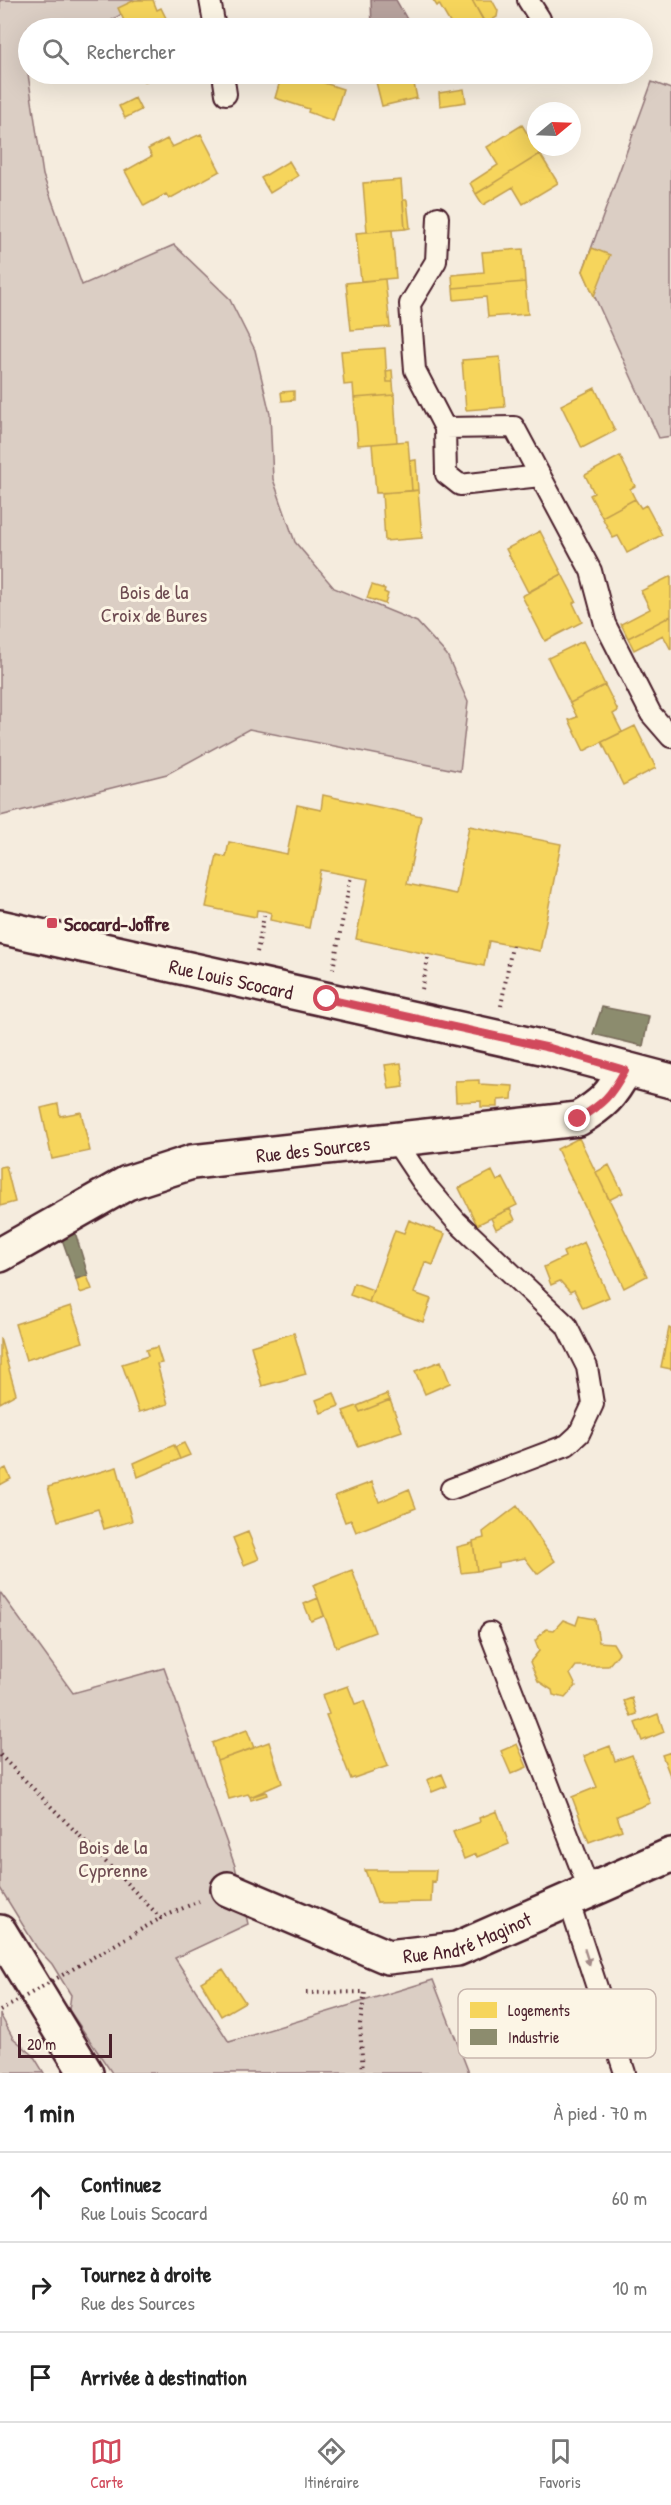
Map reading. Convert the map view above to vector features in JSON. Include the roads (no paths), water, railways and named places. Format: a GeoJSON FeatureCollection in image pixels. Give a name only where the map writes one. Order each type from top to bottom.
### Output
{"type":"FeatureCollection","features":[{"type":"Feature","properties":{"kind":"street","name":"Rue Louis Scocard"},"geometry":{"type":"LineString","coordinates":[[0,927],[550,1048],[671,1081]]}},
{"type":"Feature","properties":{"kind":"street","name":"Rue des Sources"},"geometry":{"type":"LineString","coordinates":[[0,1255],[127,1183],[192,1162],[578,1119],[602,1104],[612,1093],[625,1070]]}},
{"type":"Feature","properties":{"kind":"street","name":"Rue André Maginot"},"geometry":{"type":"LineString","coordinates":[[228,1889],[388,1957],[456,1949],[671,1855]]}},
{"type":"Feature","properties":{"kind":"street"},"geometry":{"type":"LineString","coordinates":[[0,1932],[86,2073]]}},
{"type":"Feature","properties":{"kind":"lane"},"geometry":{"type":"LineString","coordinates":[[210,0],[213,18]]}},
{"type":"Feature","properties":{"kind":"lane"},"geometry":{"type":"LineString","coordinates":[[528,0],[539,18]]}},
{"type":"Feature","properties":{"kind":"lane"},"geometry":{"type":"LineString","coordinates":[[224,84],[226,94]]}},
{"type":"Feature","properties":{"kind":"lane"},"geometry":{"type":"LineString","coordinates":[[438,217],[436,261],[410,304],[415,370],[445,428],[446,474],[460,485],[540,476]]}},
{"type":"Feature","properties":{"kind":"lane"},"geometry":{"type":"LineString","coordinates":[[445,428],[514,427],[591,571],[605,624],[651,714],[671,737]]}},
{"type":"Feature","properties":{"kind":"lane"},"geometry":{"type":"LineString","coordinates":[[394,1139],[422,1181],[456,1221],[566,1325],[587,1367],[593,1404],[579,1434],[567,1445],[451,1489]]}},
{"type":"Feature","properties":{"kind":"lane"},"geometry":{"type":"LineString","coordinates":[[490,1633],[579,1897],[603,1989]]}},
{"type":"Feature","properties":{"kind":"lane"},"geometry":{"type":"LineString","coordinates":[[621,2058],[625,2073]]}},
{"type":"Feature","properties":{"kind":"place","name":"Scocard-Joffre"},"geometry":{"type":"Point","coordinates":[52,923]}},
{"type":"Feature","properties":{"kind":"park label","name":"Bois de la Croix de Bures"},"geometry":{"type":"Point","coordinates":[154,602]}},
{"type":"Feature","properties":{"kind":"park label","name":"Bois de la Cyprenne"},"geometry":{"type":"Point","coordinates":[113,1858]}}]}
